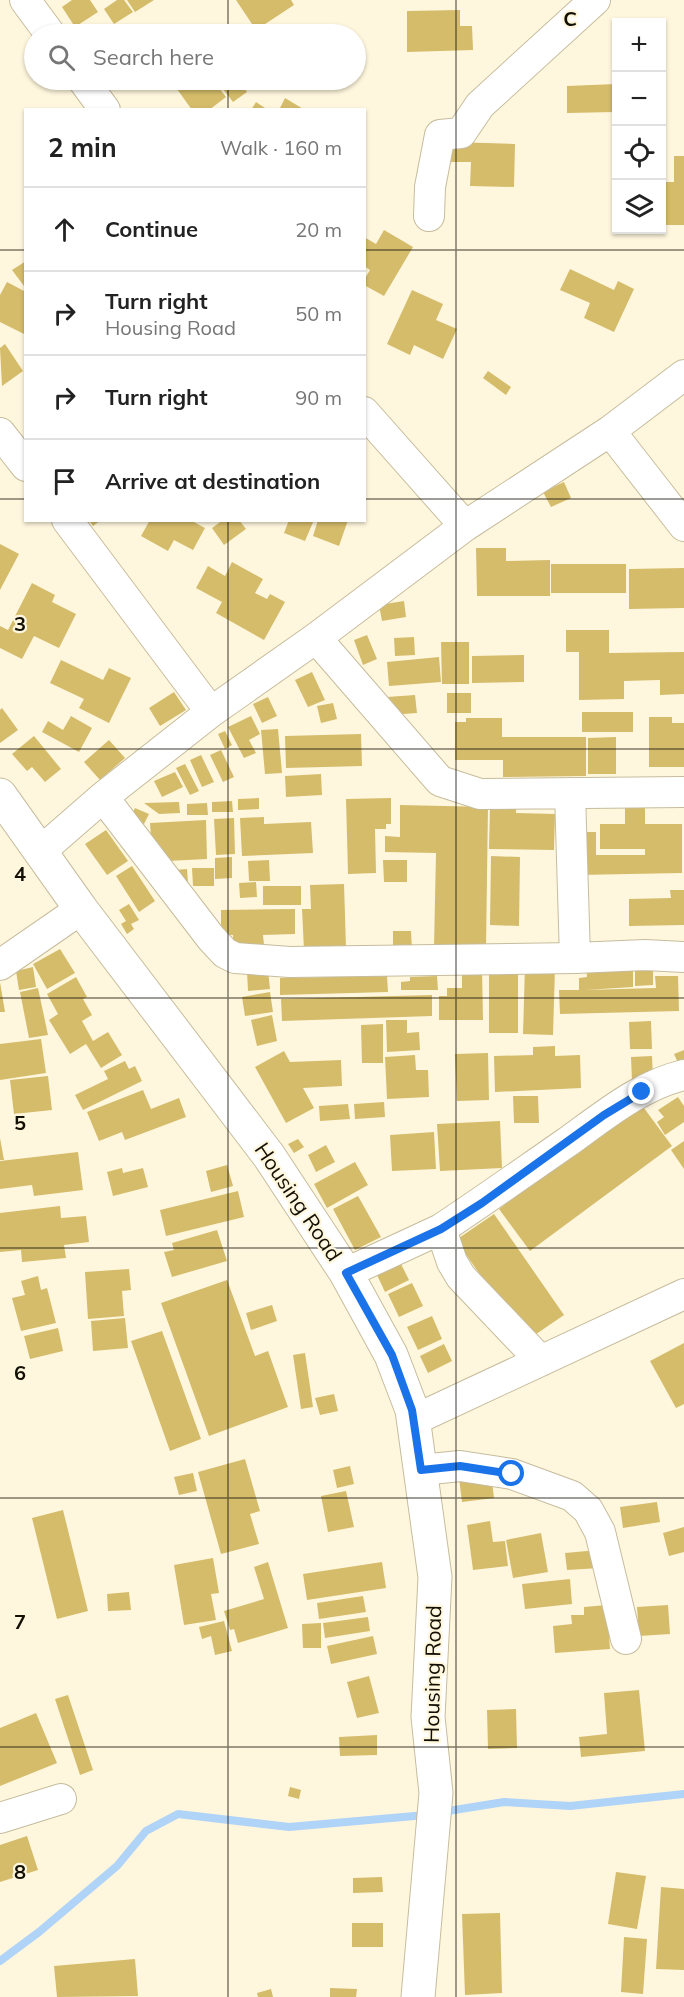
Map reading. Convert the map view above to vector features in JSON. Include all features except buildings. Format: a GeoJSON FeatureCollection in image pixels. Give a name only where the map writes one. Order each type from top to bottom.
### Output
{"type":"FeatureCollection","features":[{"type":"Feature","properties":{"kind":"street"},"geometry":{"type":"LineString","coordinates":[[25,0],[43,24]]}},
{"type":"Feature","properties":{"kind":"street"},"geometry":{"type":"LineString","coordinates":[[429,216],[430,187],[440,135],[461,133],[480,105],[595,0]]}},
{"type":"Feature","properties":{"kind":"street"},"geometry":{"type":"LineString","coordinates":[[90,90],[104,108]]}},
{"type":"Feature","properties":{"kind":"street"},"geometry":{"type":"LineString","coordinates":[[41,851],[103,797],[211,712],[316,638],[465,526],[610,431],[684,375]]}},
{"type":"Feature","properties":{"kind":"street"},"geometry":{"type":"LineString","coordinates":[[366,414],[465,526]]}},
{"type":"Feature","properties":{"kind":"street"},"geometry":{"type":"LineString","coordinates":[[610,431],[684,526]]}},
{"type":"Feature","properties":{"kind":"street"},"geometry":{"type":"LineString","coordinates":[[0,433],[24,463]]}},
{"type":"Feature","properties":{"kind":"street"},"geometry":{"type":"LineString","coordinates":[[68,522],[211,712]]}},
{"type":"Feature","properties":{"kind":"street"},"geometry":{"type":"LineString","coordinates":[[316,638],[440,781],[480,794],[684,792]]}},
{"type":"Feature","properties":{"kind":"street"},"geometry":{"type":"LineString","coordinates":[[570,793],[575,958]]}},
{"type":"Feature","properties":{"kind":"street","name":"Housing Road"},"geometry":{"type":"LineString","coordinates":[[0,795],[81,909],[269,1156],[346,1273],[392,1355],[412,1410],[435,1577],[428,1717],[436,1793],[418,1997]]}},
{"type":"Feature","properties":{"kind":"street"},"geometry":{"type":"LineString","coordinates":[[103,797],[210,938],[225,953],[236,958],[290,962],[645,955],[684,957]]}},
{"type":"Feature","properties":{"kind":"street"},"geometry":{"type":"LineString","coordinates":[[0,965],[81,909]]}},
{"type":"Feature","properties":{"kind":"street"},"geometry":{"type":"LineString","coordinates":[[346,1273],[441,1229],[482,1203],[604,1115],[642,1092],[669,1079],[684,1076]]}},
{"type":"Feature","properties":{"kind":"street"},"geometry":{"type":"LineString","coordinates":[[441,1229],[452,1262],[461,1277],[541,1360]]}},
{"type":"Feature","properties":{"kind":"street"},"geometry":{"type":"LineString","coordinates":[[414,1420],[684,1294]]}},
{"type":"Feature","properties":{"kind":"street"},"geometry":{"type":"LineString","coordinates":[[421,1470],[460,1466],[512,1474],[572,1496],[588,1510],[600,1532],[626,1640]]}},
{"type":"Feature","properties":{"kind":"street"},"geometry":{"type":"LineString","coordinates":[[0,1818],[61,1799]]}},
{"type":"Feature","properties":{"kind":"waterway"},"geometry":{"type":"LineString","coordinates":[[442,1812],[504,1802],[570,1806],[684,1794]]}},
{"type":"Feature","properties":{"kind":"waterway"},"geometry":{"type":"LineString","coordinates":[[0,1961],[39,1932],[117,1866],[146,1831],[178,1814],[289,1827],[426,1815]]}},
{"type":"Feature","properties":{"kind":"route"},"geometry":{"type":"LineString","coordinates":[[512,1474],[460,1466],[421,1470],[412,1410],[392,1355],[346,1273],[441,1229],[482,1203],[604,1115],[642,1092]]}}]}
